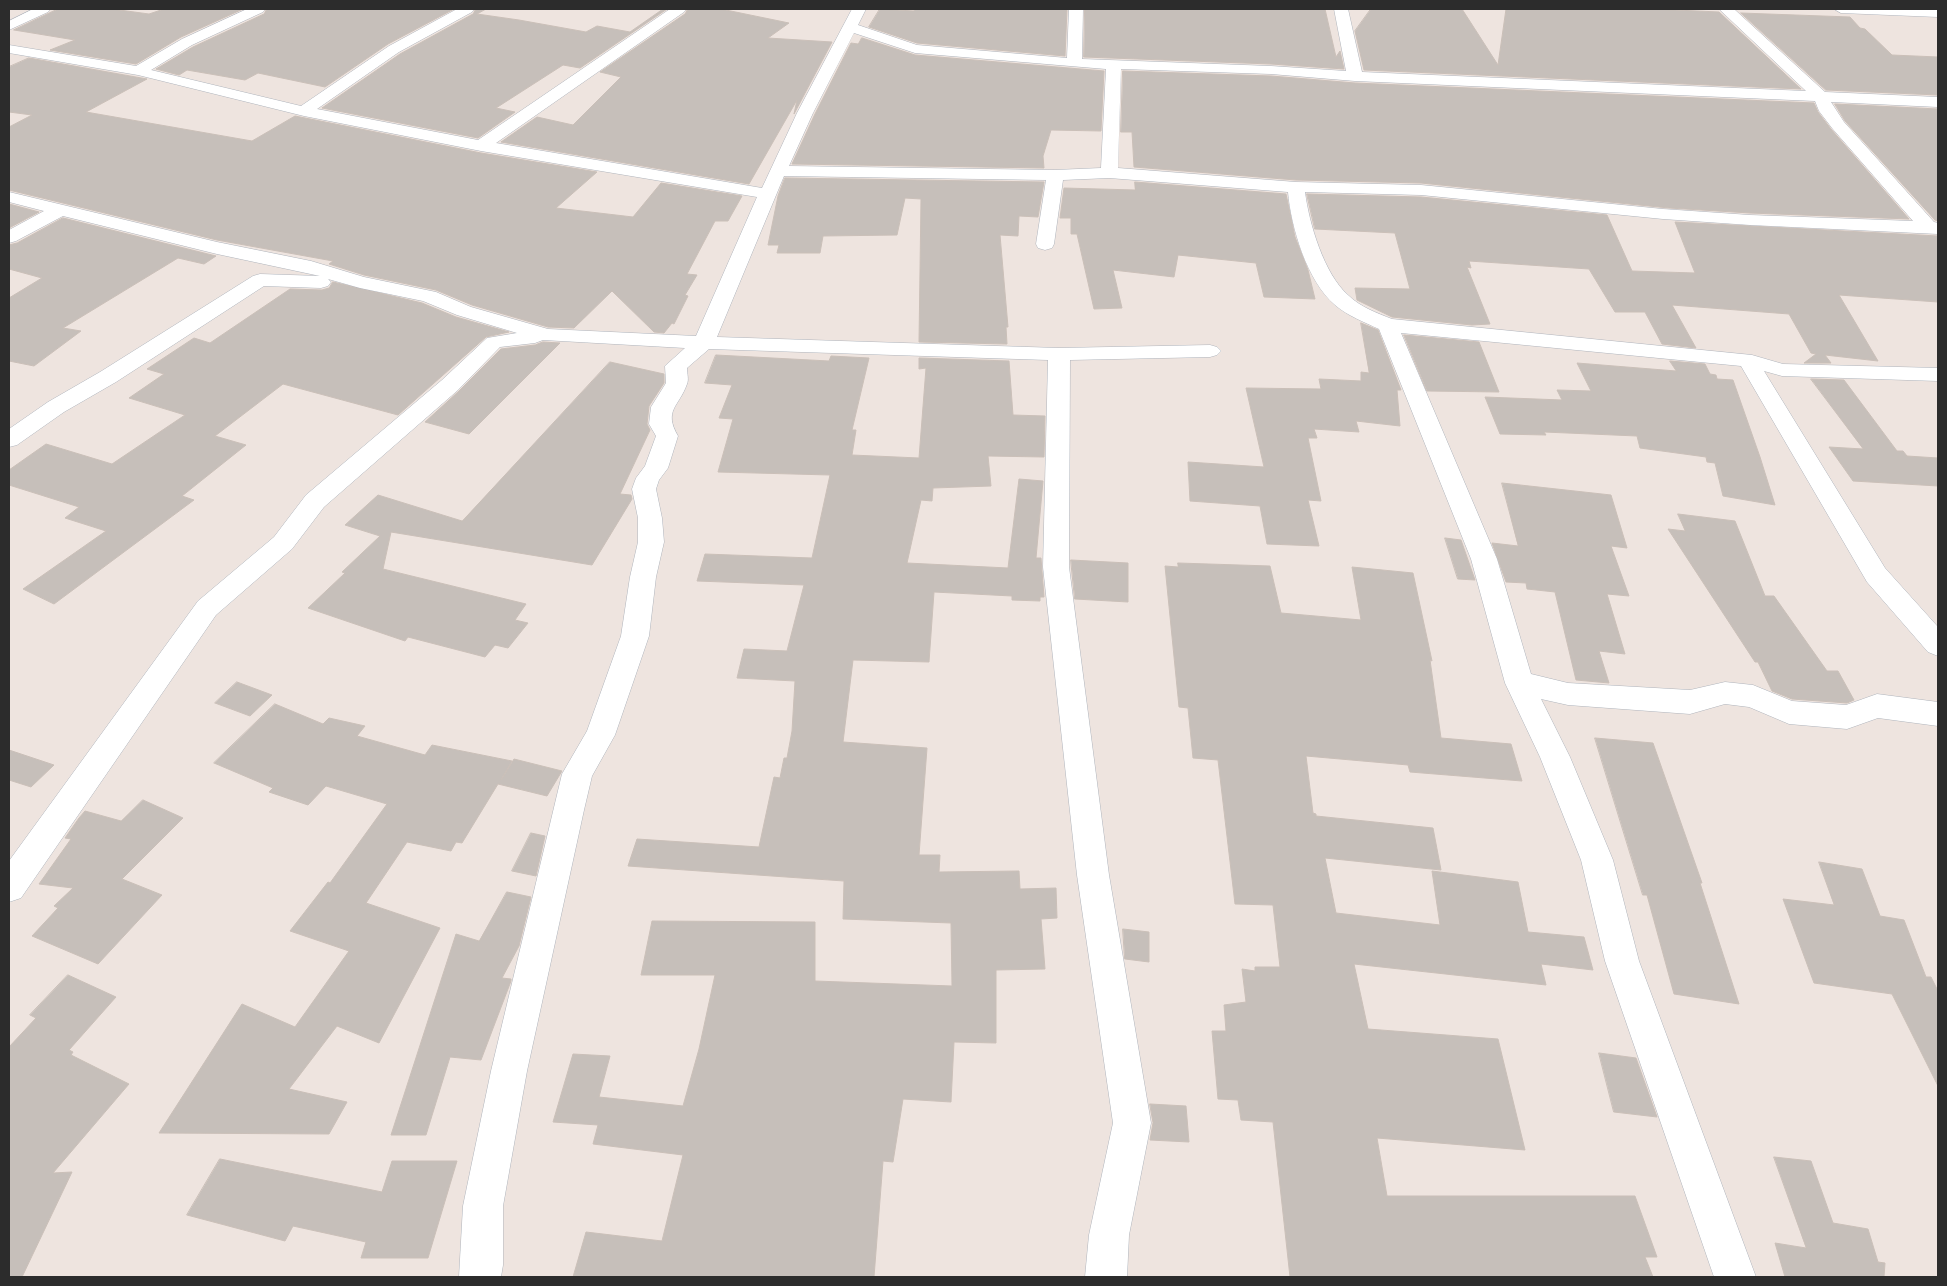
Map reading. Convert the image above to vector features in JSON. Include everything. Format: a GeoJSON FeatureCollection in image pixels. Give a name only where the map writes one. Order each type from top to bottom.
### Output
{"type":"FeatureCollection","features":[{"type":"Feature","properties":{"kind":"street"},"geometry":{"type":"LineString","coordinates":[[9,26],[43,9]]}},
{"type":"Feature","properties":{"kind":"street"},"geometry":{"type":"LineString","coordinates":[[138,71],[187,42],[258,9]]}},
{"type":"Feature","properties":{"kind":"street"},"geometry":{"type":"LineString","coordinates":[[304,111],[394,49],[467,9]]}},
{"type":"Feature","properties":{"kind":"street"},"geometry":{"type":"LineString","coordinates":[[481,146],[678,9]]}},
{"type":"Feature","properties":{"kind":"street"},"geometry":{"type":"LineString","coordinates":[[480,1277],[483,1206],[509,1072],[568,810],[577,774],[600,735],[635,636],[642,577],[652,542],[650,518],[644,489],[648,478],[656,468],[666,436],[660,424],[662,407],[677,383],[676,366],[704,343],[778,171],[805,113],[859,9]]}},
{"type":"Feature","properties":{"kind":"street"},"geometry":{"type":"LineString","coordinates":[[1074,62],[1076,9]]}},
{"type":"Feature","properties":{"kind":"street"},"geometry":{"type":"LineString","coordinates":[[1341,9],[1355,76]]}},
{"type":"Feature","properties":{"kind":"street"},"geometry":{"type":"LineString","coordinates":[[1726,9],[1820,96],[1827,111],[1838,125],[1934,228]]}},
{"type":"Feature","properties":{"kind":"street"},"geometry":{"type":"LineString","coordinates":[[1841,9],[1938,13]]}},
{"type":"Feature","properties":{"kind":"street"},"geometry":{"type":"LineString","coordinates":[[849,27],[915,49],[1114,65],[1262,69],[1355,76],[1938,102]]}},
{"type":"Feature","properties":{"kind":"street"},"geometry":{"type":"LineString","coordinates":[[9,48],[138,71],[304,111],[481,146],[768,194]]}},
{"type":"Feature","properties":{"kind":"street"},"geometry":{"type":"LineString","coordinates":[[1109,172],[1114,65]]}},
{"type":"Feature","properties":{"kind":"street"},"geometry":{"type":"LineString","coordinates":[[778,171],[1055,175],[1109,172],[1296,187],[1421,190],[1664,214],[1934,228]]}},
{"type":"Feature","properties":{"kind":"street"},"geometry":{"type":"LineString","coordinates":[[1045,244],[1055,175]]}},
{"type":"Feature","properties":{"kind":"street"},"geometry":{"type":"LineString","coordinates":[[1296,187],[1296,204],[1320,270],[1335,294],[1357,311],[1388,325],[1752,362],[1782,370],[1938,374]]}},
{"type":"Feature","properties":{"kind":"street"},"geometry":{"type":"LineString","coordinates":[[9,197],[217,248],[276,259],[360,282],[429,296],[464,311],[546,335]]}},
{"type":"Feature","properties":{"kind":"street"},"geometry":{"type":"LineString","coordinates":[[9,237],[60,210]]}},
{"type":"Feature","properties":{"kind":"street"},"geometry":{"type":"LineString","coordinates":[[260,280],[262,267],[257,261],[276,259]]}},
{"type":"Feature","properties":{"kind":"street"},"geometry":{"type":"LineString","coordinates":[[9,440],[56,407],[260,280],[360,282]]}},
{"type":"Feature","properties":{"kind":"street"},"geometry":{"type":"LineString","coordinates":[[1388,325],[1484,559],[1519,684],[1555,757],[1597,860],[1622,960],[1735,1277]]}},
{"type":"Feature","properties":{"kind":"street"},"geometry":{"type":"LineString","coordinates":[[9,887],[207,608],[283,543],[315,501],[450,385],[494,342],[546,335],[704,343],[1059,354],[1210,351]]}},
{"type":"Feature","properties":{"kind":"street"},"geometry":{"type":"LineString","coordinates":[[1059,354],[1056,567],[1088,846],[1132,1124],[1109,1235],[1106,1277]]}},
{"type":"Feature","properties":{"kind":"street"},"geometry":{"type":"LineString","coordinates":[[1752,362],[1751,368],[1876,575],[1938,645]]}},
{"type":"Feature","properties":{"kind":"street"},"geometry":{"type":"LineString","coordinates":[[1519,684],[1568,694],[1690,702],[1725,693],[1753,696],[1789,712],[1847,717],[1877,706],[1938,714]]}},
{"type":"Feature","properties":{"kind":"building"},"geometry":{"type":"Polygon","coordinates":[[[58,9],[112,9],[149,14],[164,9],[243,9],[181,37],[136,64],[50,50],[75,40],[14,30],[58,9]]]}},
{"type":"Feature","properties":{"kind":"building"},"geometry":{"type":"Polygon","coordinates":[[[267,9],[454,9],[388,44],[325,87],[258,73],[245,80],[187,70],[179,75],[156,69],[193,47],[264,14],[267,9]]]}},
{"type":"Feature","properties":{"kind":"building"},"geometry":{"type":"Polygon","coordinates":[[[476,9],[486,9],[477,14],[586,32],[597,26],[630,32],[663,9],[667,9],[580,68],[563,65],[496,108],[515,112],[478,138],[322,108],[400,54],[473,14],[476,9]]]}},
{"type":"Feature","properties":{"kind":"building"},"geometry":{"type":"Polygon","coordinates":[[[688,9],[721,9],[789,23],[768,38],[832,42],[794,114],[797,100],[749,184],[501,142],[537,117],[573,125],[621,77],[600,72],[685,14],[688,9]]]}},
{"type":"Feature","properties":{"kind":"building"},"geometry":{"type":"Polygon","coordinates":[[[880,9],[914,11],[915,9],[1067,9],[1065,56],[917,43],[869,27],[880,9]]]}},
{"type":"Feature","properties":{"kind":"building"},"geometry":{"type":"Polygon","coordinates":[[[1085,9],[1325,9],[1336,57],[1340,51],[1344,69],[1271,64],[1084,57],[1085,9]]]}},
{"type":"Feature","properties":{"kind":"building"},"geometry":{"type":"Polygon","coordinates":[[[1371,9],[1462,9],[1498,65],[1506,9],[1654,9],[1719,12],[1801,89],[1364,70],[1355,31],[1371,9]]]}},
{"type":"Feature","properties":{"kind":"building"},"geometry":{"type":"Polygon","coordinates":[[[1741,13],[1850,17],[1892,55],[1938,57],[1938,95],[1826,90],[1741,13]]]}},
{"type":"Feature","properties":{"kind":"building"},"geometry":{"type":"Polygon","coordinates":[[[862,38],[915,55],[1104,71],[1101,131],[1051,130],[1043,156],[1044,168],[792,164],[851,43],[858,44],[862,38]]]}},
{"type":"Feature","properties":{"kind":"building"},"geometry":{"type":"Polygon","coordinates":[[[29,58],[147,79],[86,112],[252,141],[295,116],[481,153],[597,172],[556,208],[633,217],[661,183],[742,196],[728,221],[715,221],[687,274],[697,275],[685,295],[688,296],[674,324],[672,323],[664,333],[654,332],[612,291],[574,328],[548,327],[472,305],[436,290],[364,275],[329,264],[333,261],[217,240],[9,190],[9,127],[32,115],[9,112],[9,67],[29,58]]]}},
{"type":"Feature","properties":{"kind":"building"},"geometry":{"type":"Polygon","coordinates":[[[1123,71],[1271,76],[1355,83],[1814,103],[1818,112],[1831,129],[1909,219],[1669,208],[1421,183],[1296,180],[1134,167],[1132,132],[1121,132],[1123,71]]]}},
{"type":"Feature","properties":{"kind":"building"},"geometry":{"type":"Polygon","coordinates":[[[1835,104],[1938,109],[1938,221],[1935,220],[1845,121],[1835,104]]]}},
{"type":"Feature","properties":{"kind":"building"},"geometry":{"type":"Polygon","coordinates":[[[785,178],[1044,182],[1038,217],[1019,216],[1018,236],[1000,235],[1008,327],[1006,327],[1007,344],[919,342],[921,199],[905,198],[897,235],[823,236],[820,253],[777,253],[779,245],[768,245],[778,196],[785,178]]]}},
{"type":"Feature","properties":{"kind":"building"},"geometry":{"type":"Polygon","coordinates":[[[1135,182],[1286,194],[1295,237],[1308,270],[1315,299],[1264,297],[1256,263],[1178,255],[1174,277],[1113,270],[1122,308],[1094,309],[1077,234],[1071,234],[1071,218],[1060,218],[1064,188],[1135,190],[1135,182]]]}},
{"type":"Feature","properties":{"kind":"building"},"geometry":{"type":"Polygon","coordinates":[[[1307,194],[1421,197],[1607,215],[1632,271],[1695,273],[1675,222],[1938,236],[1938,302],[1839,295],[1878,361],[1825,355],[1831,363],[1804,363],[1816,354],[1811,353],[1789,314],[1672,305],[1696,348],[1662,344],[1645,312],[1615,312],[1589,269],[1469,261],[1471,268],[1467,267],[1490,324],[1472,325],[1392,317],[1357,300],[1355,288],[1410,289],[1395,233],[1315,229],[1307,194]]]}},
{"type":"Feature","properties":{"kind":"building"},"geometry":{"type":"Polygon","coordinates":[[[9,204],[39,212],[9,228],[9,204]]]}},
{"type":"Feature","properties":{"kind":"building"},"geometry":{"type":"Polygon","coordinates":[[[63,218],[216,256],[204,264],[178,258],[63,328],[81,331],[34,366],[9,361],[9,298],[42,278],[9,269],[9,245],[17,243],[63,218]]]}},
{"type":"Feature","properties":{"kind":"building"},"geometry":{"type":"Polygon","coordinates":[[[333,282],[422,303],[456,317],[509,332],[486,337],[398,415],[283,384],[215,436],[246,445],[182,496],[194,500],[54,604],[23,589],[106,531],[65,518],[79,507],[9,485],[9,470],[46,444],[112,464],[185,415],[129,398],[164,374],[147,369],[194,338],[210,343],[290,289],[322,290],[329,288],[333,282]]]}},
{"type":"Feature","properties":{"kind":"building"},"geometry":{"type":"Polygon","coordinates":[[[1361,323],[1378,330],[1401,390],[1397,390],[1400,426],[1356,421],[1359,432],[1314,429],[1317,438],[1308,438],[1321,501],[1308,500],[1319,546],[1267,544],[1260,506],[1190,501],[1188,462],[1264,467],[1246,388],[1321,389],[1319,379],[1361,381],[1361,372],[1369,373],[1361,323]]]}},
{"type":"Feature","properties":{"kind":"building"},"geometry":{"type":"Polygon","coordinates":[[[1404,335],[1479,342],[1499,392],[1427,391],[1404,335]]]}},
{"type":"Feature","properties":{"kind":"building"},"geometry":{"type":"Polygon","coordinates":[[[543,342],[560,343],[469,434],[425,422],[501,349],[535,345],[543,342]]]}},
{"type":"Feature","properties":{"kind":"building"},"geometry":{"type":"Polygon","coordinates":[[[716,355],[829,361],[831,356],[869,358],[852,430],[856,430],[852,455],[919,458],[926,368],[919,369],[919,358],[1009,361],[1013,415],[1045,416],[1044,457],[988,456],[991,486],[933,488],[932,501],[921,500],[907,563],[1008,568],[1019,479],[1043,481],[1036,558],[1041,558],[1044,597],[1040,597],[1040,601],[1012,600],[1012,596],[934,592],[929,662],[853,660],[843,742],[927,748],[919,855],[940,855],[939,872],[1019,871],[1020,889],[1056,888],[1057,918],[1041,919],[1045,969],[996,970],[996,1043],[954,1042],[951,1102],[903,1099],[893,1162],[883,1161],[874,1277],[573,1277],[586,1232],[662,1241],[683,1155],[593,1144],[598,1125],[553,1122],[573,1054],[610,1056],[599,1097],[683,1106],[699,1049],[715,975],[641,975],[652,921],[815,922],[815,981],[952,986],[951,923],[843,919],[844,881],[628,866],[637,839],[759,847],[774,777],[780,778],[784,758],[787,758],[792,731],[795,681],[737,678],[744,649],[787,651],[804,585],[697,581],[705,554],[812,558],[830,475],[718,472],[733,419],[719,418],[732,385],[705,383],[716,355]]]}},
{"type":"Feature","properties":{"kind":"building"},"geometry":{"type":"Polygon","coordinates":[[[1670,361],[1705,364],[1710,374],[1716,375],[1717,379],[1733,380],[1775,505],[1723,496],[1715,463],[1707,462],[1706,457],[1640,448],[1637,436],[1544,432],[1546,435],[1500,434],[1485,397],[1562,400],[1557,390],[1591,391],[1577,363],[1676,371],[1670,361]]]}},
{"type":"Feature","properties":{"kind":"building"},"geometry":{"type":"Polygon","coordinates":[[[610,362],[664,374],[664,383],[649,406],[647,424],[650,430],[620,494],[631,495],[632,499],[592,565],[391,532],[383,569],[526,604],[515,620],[528,623],[508,648],[495,645],[485,657],[408,637],[405,641],[308,608],[380,536],[345,525],[378,495],[462,521],[610,362]]]}},
{"type":"Feature","properties":{"kind":"building"},"geometry":{"type":"Polygon","coordinates":[[[1811,379],[1844,380],[1897,451],[1903,451],[1907,456],[1938,458],[1938,486],[1853,481],[1829,447],[1863,449],[1811,379]]]}},
{"type":"Feature","properties":{"kind":"building"},"geometry":{"type":"Polygon","coordinates":[[[1502,483],[1611,495],[1627,548],[1611,546],[1629,596],[1607,594],[1625,654],[1599,651],[1609,683],[1576,680],[1555,592],[1527,589],[1526,583],[1506,582],[1492,543],[1518,546],[1502,483]]]}},
{"type":"Feature","properties":{"kind":"building"},"geometry":{"type":"Polygon","coordinates":[[[1678,514],[1735,521],[1765,596],[1774,596],[1827,671],[1838,671],[1854,700],[1847,703],[1792,699],[1772,691],[1758,662],[1755,662],[1668,529],[1685,531],[1678,514]]]}},
{"type":"Feature","properties":{"kind":"building"},"geometry":{"type":"Polygon","coordinates":[[[1445,538],[1461,540],[1475,580],[1458,579],[1445,538]]]}},
{"type":"Feature","properties":{"kind":"building"},"geometry":{"type":"Polygon","coordinates":[[[1071,560],[1128,563],[1128,602],[1075,599],[1071,560]]]}},
{"type":"Feature","properties":{"kind":"building"},"geometry":{"type":"Polygon","coordinates":[[[1178,563],[1270,566],[1281,613],[1361,620],[1352,567],[1413,573],[1432,661],[1430,660],[1441,738],[1511,744],[1522,781],[1410,772],[1408,765],[1306,756],[1313,813],[1316,816],[1433,828],[1441,870],[1325,858],[1336,913],[1440,925],[1432,871],[1518,882],[1528,932],[1584,937],[1593,970],[1541,964],[1546,985],[1354,964],[1368,1029],[1498,1039],[1525,1150],[1377,1138],[1387,1196],[1635,1196],[1657,1257],[1645,1257],[1653,1277],[1290,1277],[1273,1122],[1241,1120],[1238,1100],[1218,1099],[1212,1031],[1226,1031],[1224,1005],[1246,1002],[1242,969],[1255,971],[1255,967],[1280,967],[1273,905],[1235,904],[1218,760],[1193,758],[1188,708],[1179,707],[1165,566],[1178,567],[1178,563]]]}},
{"type":"Feature","properties":{"kind":"building"},"geometry":{"type":"Polygon","coordinates":[[[237,682],[272,695],[250,716],[215,703],[237,682]]]}},
{"type":"Feature","properties":{"kind":"building"},"geometry":{"type":"Polygon","coordinates":[[[275,704],[323,724],[329,718],[365,726],[357,736],[425,755],[432,745],[512,761],[501,780],[514,759],[562,771],[547,796],[498,784],[462,843],[456,842],[451,851],[407,842],[366,903],[440,928],[379,1043],[337,1026],[289,1089],[347,1102],[329,1134],[159,1133],[242,1004],[295,1027],[349,951],[290,931],[328,882],[330,883],[387,804],[326,786],[308,805],[269,792],[273,788],[214,763],[275,704]]]}},
{"type":"Feature","properties":{"kind":"building"},"geometry":{"type":"Polygon","coordinates":[[[1595,738],[1653,743],[1702,883],[1700,883],[1739,1004],[1674,994],[1647,895],[1643,895],[1595,738]]]}},
{"type":"Feature","properties":{"kind":"building"},"geometry":{"type":"Polygon","coordinates":[[[9,750],[54,765],[31,787],[9,780],[9,750]]]}},
{"type":"Feature","properties":{"kind":"building"},"geometry":{"type":"Polygon","coordinates":[[[143,800],[183,818],[122,879],[162,895],[98,964],[32,936],[58,908],[54,906],[73,888],[39,884],[71,839],[65,838],[79,818],[85,811],[121,821],[143,800]]]}},
{"type":"Feature","properties":{"kind":"building"},"geometry":{"type":"Polygon","coordinates":[[[531,833],[545,836],[536,876],[512,871],[531,833]]]}},
{"type":"Feature","properties":{"kind":"building"},"geometry":{"type":"Polygon","coordinates":[[[1819,862],[1862,869],[1880,916],[1904,920],[1926,977],[1931,977],[1938,991],[1938,1086],[1892,994],[1814,983],[1783,899],[1834,905],[1819,862]]]}},
{"type":"Feature","properties":{"kind":"building"},"geometry":{"type":"Polygon","coordinates":[[[507,892],[531,897],[519,946],[502,978],[511,979],[511,981],[481,1060],[450,1057],[426,1135],[391,1135],[456,934],[479,941],[507,892]]]}},
{"type":"Feature","properties":{"kind":"building"},"geometry":{"type":"Polygon","coordinates":[[[1123,929],[1149,932],[1149,962],[1125,959],[1123,929]]]}},
{"type":"Feature","properties":{"kind":"building"},"geometry":{"type":"Polygon","coordinates":[[[68,975],[116,997],[69,1050],[73,1052],[71,1055],[129,1084],[53,1173],[72,1172],[22,1277],[9,1277],[9,1047],[36,1018],[30,1015],[68,975]]]}},
{"type":"Feature","properties":{"kind":"building"},"geometry":{"type":"Polygon","coordinates":[[[1599,1053],[1636,1058],[1657,1117],[1614,1112],[1599,1053]]]}},
{"type":"Feature","properties":{"kind":"building"},"geometry":{"type":"Polygon","coordinates":[[[1150,1104],[1186,1106],[1189,1142],[1150,1140],[1153,1123],[1150,1104]]]}},
{"type":"Feature","properties":{"kind":"building"},"geometry":{"type":"Polygon","coordinates":[[[1774,1157],[1811,1161],[1833,1223],[1868,1229],[1878,1262],[1885,1263],[1884,1277],[1785,1277],[1775,1243],[1806,1248],[1774,1157]]]}},
{"type":"Feature","properties":{"kind":"building"},"geometry":{"type":"Polygon","coordinates":[[[220,1159],[382,1192],[392,1161],[457,1161],[428,1258],[361,1258],[366,1242],[293,1226],[285,1241],[187,1215],[220,1159]]]}}]}
